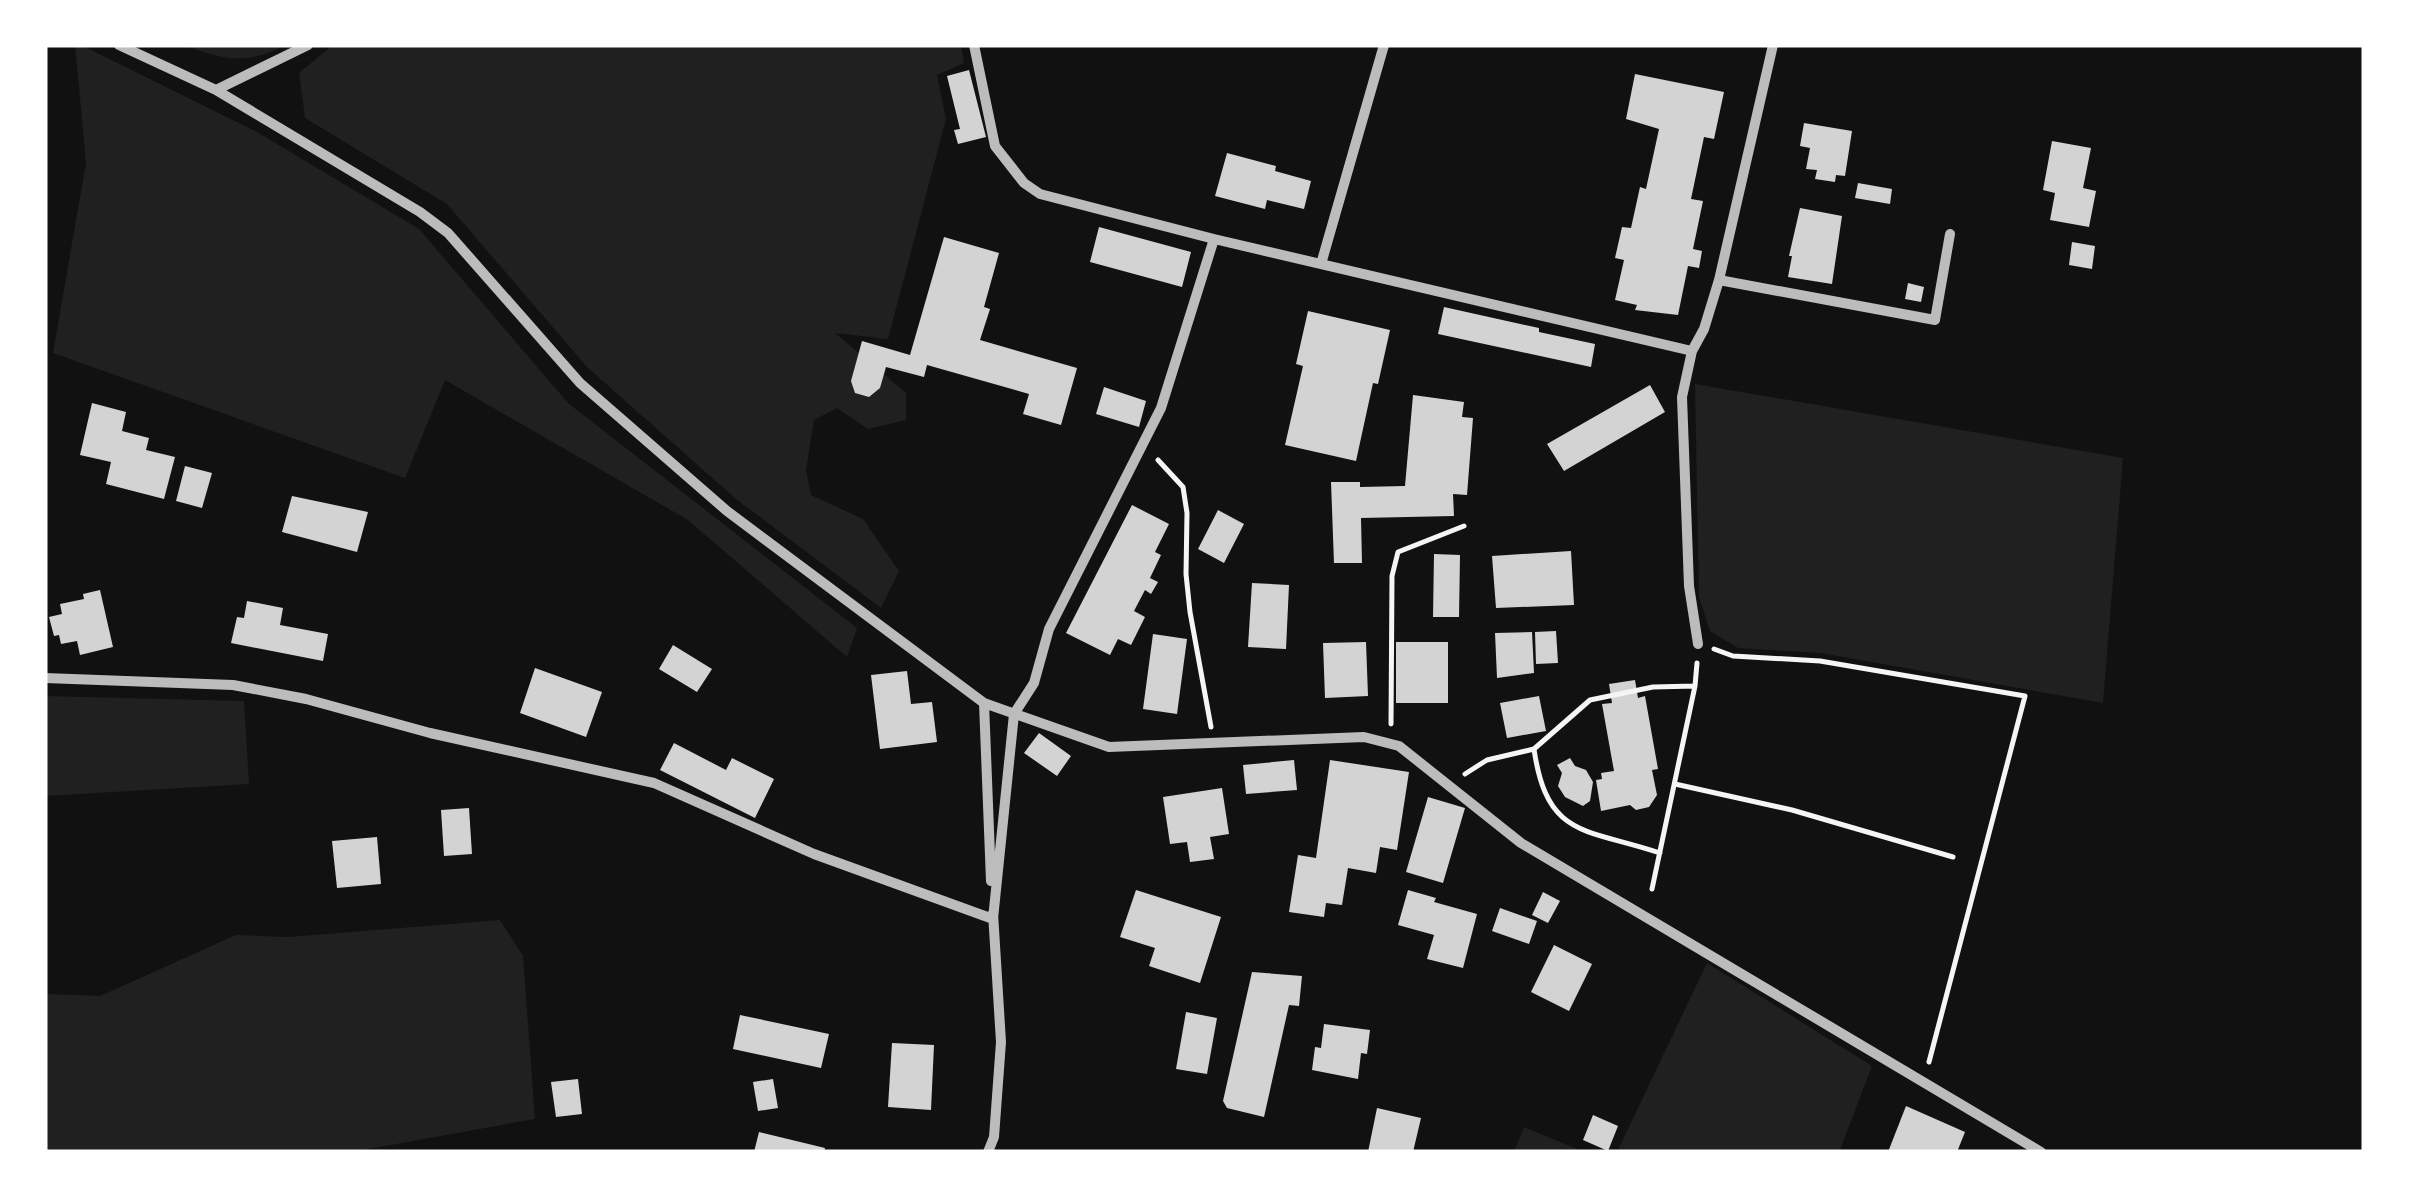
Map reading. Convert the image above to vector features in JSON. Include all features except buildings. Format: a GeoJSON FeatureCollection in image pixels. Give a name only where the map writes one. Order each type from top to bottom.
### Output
{"type":"FeatureCollection","features":[{"type":"Feature","properties":{"kind":"street"},"geometry":{"type":"LineString","coordinates":[[120,45],[216,90],[420,212],[448,233],[595,396],[728,511],[984,703],[1109,746],[1364,738],[1391,742],[1521,843],[2042,1152]]}},
{"type":"Feature","properties":{"kind":"street"},"geometry":{"type":"LineString","coordinates":[[216,90],[308,45]]}},
{"type":"Feature","properties":{"kind":"street"},"geometry":{"type":"LineString","coordinates":[[974,45],[995,146],[1024,182],[1040,194],[1214,239],[1692,351]]}},
{"type":"Feature","properties":{"kind":"street"},"geometry":{"type":"LineString","coordinates":[[1321,264],[1384,45]]}},
{"type":"Feature","properties":{"kind":"street"},"geometry":{"type":"LineString","coordinates":[[1698,644],[1688,586],[1682,398],[1692,351],[1704,329],[1718,280],[1772,45]]}},
{"type":"Feature","properties":{"kind":"street"},"geometry":{"type":"LineString","coordinates":[[1718,280],[1936,320],[1950,234]]}},
{"type":"Feature","properties":{"kind":"street"},"geometry":{"type":"LineString","coordinates":[[993,919],[1014,714],[1034,682],[1049,629],[1161,408],[1214,239]]}},
{"type":"Feature","properties":{"kind":"street"},"geometry":{"type":"LineString","coordinates":[[45,678],[233,685],[306,698],[430,733],[654,783],[814,854],[993,919]]}},
{"type":"Feature","properties":{"kind":"street"},"geometry":{"type":"LineString","coordinates":[[984,703],[1001,1042],[994,1137],[988,1152]]}},
{"type":"Feature","properties":{"kind":"path"},"geometry":{"type":"LineString","coordinates":[[1144,442],[1182,487],[1187,513],[1190,612],[1213,743]]}},
{"type":"Feature","properties":{"kind":"path"},"geometry":{"type":"LineString","coordinates":[[1391,742],[1392,576],[1398,552],[1464,526]]}},
{"type":"Feature","properties":{"kind":"path"},"geometry":{"type":"LineString","coordinates":[[1652,889],[1696,686],[1698,644],[1733,656],[1820,661],[2025,696],[1924,1080]]}},
{"type":"Feature","properties":{"kind":"path"},"geometry":{"type":"LineString","coordinates":[[1447,784],[1487,760],[1534,749],[1590,700],[1653,688],[1696,686]]}},
{"type":"Feature","properties":{"kind":"path"},"geometry":{"type":"LineString","coordinates":[[1534,749],[1548,804],[1566,822],[1660,853]]}},
{"type":"Feature","properties":{"kind":"path"},"geometry":{"type":"LineString","coordinates":[[1675,784],[1792,810],[1953,857]]}},
{"type":"Feature","properties":{"kind":"shaded area"},"geometry":{"type":"Polygon","coordinates":[[[75,45],[257,132],[419,229],[568,403],[857,628],[847,657],[688,520],[445,380],[405,478],[53,353],[86,163],[75,45]]]}},
{"type":"Feature","properties":{"kind":"shaded area"},"geometry":{"type":"Polygon","coordinates":[[[184,45],[285,45],[258,56],[234,58],[184,45]]]}},
{"type":"Feature","properties":{"kind":"shaded area"},"geometry":{"type":"Polygon","coordinates":[[[333,45],[961,45],[964,63],[937,75],[946,119],[888,339],[835,333],[906,393],[906,420],[868,429],[837,408],[814,420],[806,470],[811,495],[863,519],[899,571],[881,608],[736,499],[587,367],[447,204],[305,118],[299,73],[333,45]]]}},
{"type":"Feature","properties":{"kind":"shaded area"},"geometry":{"type":"Polygon","coordinates":[[[1695,384],[2123,458],[2103,703],[1821,653],[1738,648],[1710,631],[1699,597],[1695,384]]]}},
{"type":"Feature","properties":{"kind":"shaded area"},"geometry":{"type":"Polygon","coordinates":[[[45,696],[244,701],[249,784],[45,796],[45,696]]]}},
{"type":"Feature","properties":{"kind":"shaded area"},"geometry":{"type":"Polygon","coordinates":[[[500,920],[523,956],[535,1119],[352,1152],[45,1152],[45,994],[100,996],[236,935],[289,937],[500,920]]]}},
{"type":"Feature","properties":{"kind":"shaded area"},"geometry":{"type":"Polygon","coordinates":[[[1707,963],[1872,1066],[1839,1152],[1617,1152],[1707,963]]]}},
{"type":"Feature","properties":{"kind":"shaded area"},"geometry":{"type":"Polygon","coordinates":[[[1524,1127],[1584,1152],[1514,1152],[1524,1127]]]}}]}
